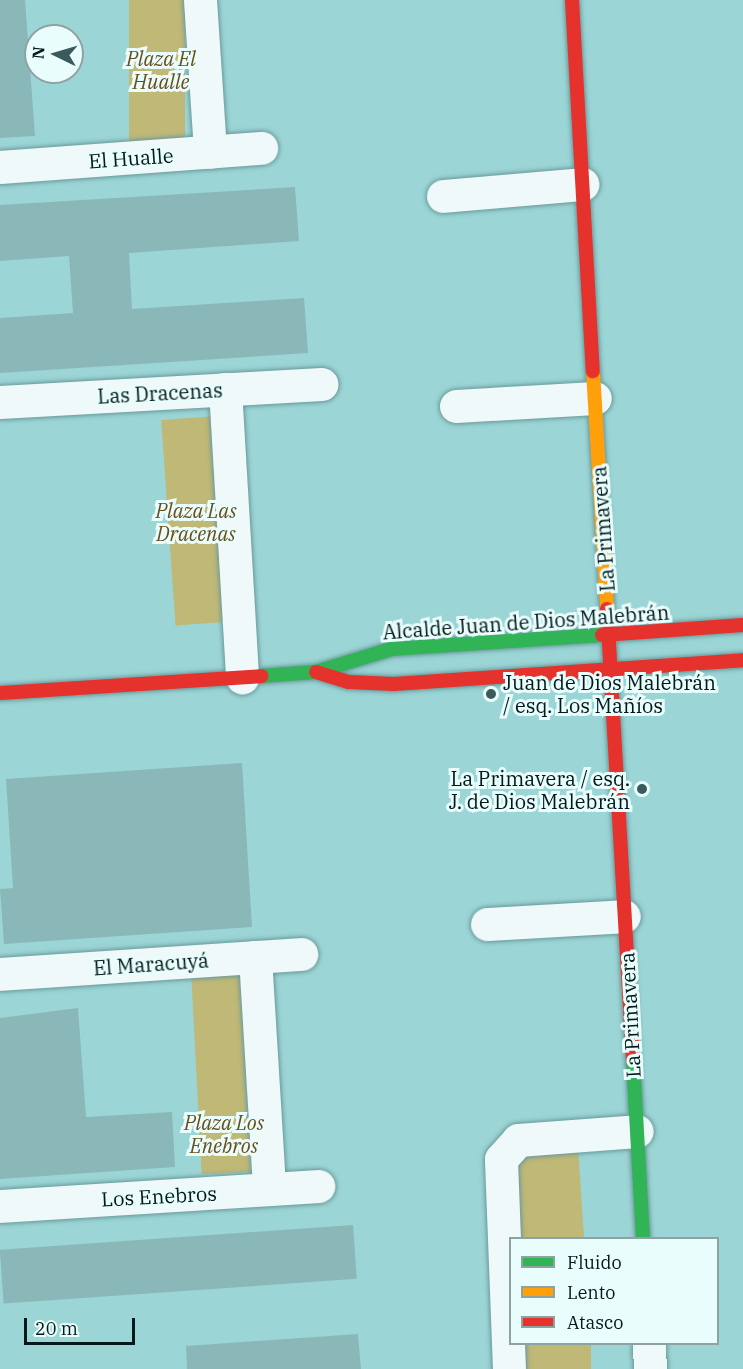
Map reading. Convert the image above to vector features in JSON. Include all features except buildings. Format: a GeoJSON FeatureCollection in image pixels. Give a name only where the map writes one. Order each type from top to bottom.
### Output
{"type":"FeatureCollection","features":[{"type":"Feature","properties":{"kind":"street"},"geometry":{"type":"LineString","coordinates":[[200,0],[210,152]]}},
{"type":"Feature","properties":{"kind":"street","name":"La Primavera"},"geometry":{"type":"LineString","coordinates":[[572,0],[643,1237]]}},
{"type":"Feature","properties":{"kind":"street","name":"El Hualle"},"geometry":{"type":"LineString","coordinates":[[0,167],[261,148]]}},
{"type":"Feature","properties":{"kind":"street"},"geometry":{"type":"LineString","coordinates":[[443,196],[582,184]]}},
{"type":"Feature","properties":{"kind":"street","name":"Las Dracenas"},"geometry":{"type":"LineString","coordinates":[[0,402],[321,384]]}},
{"type":"Feature","properties":{"kind":"street"},"geometry":{"type":"LineString","coordinates":[[225,389],[242,677]]}},
{"type":"Feature","properties":{"kind":"street"},"geometry":{"type":"LineString","coordinates":[[456,406],[595,398]]}},
{"type":"Feature","properties":{"kind":"street","name":"Alcalde Juan de Dios Malebrán"},"geometry":{"type":"LineString","coordinates":[[0,693],[316,672],[391,649],[743,626]]}},
{"type":"Feature","properties":{"kind":"street","name":"Alcalde Juan de Dios Malebrán"},"geometry":{"type":"LineString","coordinates":[[316,672],[383,685],[743,660]]}},
{"type":"Feature","properties":{"kind":"street"},"geometry":{"type":"LineString","coordinates":[[486,924],[624,916]]}},
{"type":"Feature","properties":{"kind":"street","name":"El Maracuyá"},"geometry":{"type":"LineString","coordinates":[[0,974],[301,954]]}},
{"type":"Feature","properties":{"kind":"street"},"geometry":{"type":"LineString","coordinates":[[255,957],[269,1189]]}},
{"type":"Feature","properties":{"kind":"street"},"geometry":{"type":"LineString","coordinates":[[509,1369],[501,1159],[518,1140],[637,1131]]}},
{"type":"Feature","properties":{"kind":"street","name":"Los Enebros"},"geometry":{"type":"LineString","coordinates":[[0,1206],[318,1186]]}},
{"type":"Feature","properties":{"kind":"street"},"geometry":{"type":"LineString","coordinates":[[649,1345],[650,1369]]}},
{"type":"Feature","properties":{"kind":"green space","name":"Plaza El Hualle"},"geometry":{"type":"Polygon","coordinates":[[[129,0],[185,0],[185,143],[129,143],[129,0]]]}},
{"type":"Feature","properties":{"kind":"green space","name":"Plaza Las Dracenas"},"geometry":{"type":"Polygon","coordinates":[[[217,416],[231,621],[176,625],[161,420],[217,416]]]}},
{"type":"Feature","properties":{"kind":"green space","name":"Plaza Los Enebros"},"geometry":{"type":"Polygon","coordinates":[[[240,969],[251,1172],[202,1174],[191,972],[240,969]]]}},
{"type":"Feature","properties":{"kind":"green space"},"geometry":{"type":"Polygon","coordinates":[[[578,1147],[584,1237],[514,1237],[512,1174],[519,1154],[578,1147]]]}},
{"type":"Feature","properties":{"kind":"green space"},"geometry":{"type":"Polygon","coordinates":[[[519,1345],[591,1345],[591,1369],[519,1369],[519,1345]]]}},
{"type":"Feature","properties":{"kind":"traffic: fast"},"geometry":{"type":"LineString","coordinates":[[261,676],[316,672],[391,649],[602,635]]}},
{"type":"Feature","properties":{"kind":"traffic: fast"},"geometry":{"type":"LineString","coordinates":[[633,1060],[643,1237]]}},
{"type":"Feature","properties":{"kind":"traffic: slow"},"geometry":{"type":"LineString","coordinates":[[593,371],[607,609]]}},
{"type":"Feature","properties":{"kind":"traffic: jam"},"geometry":{"type":"LineString","coordinates":[[572,0],[593,371]]}},
{"type":"Feature","properties":{"kind":"traffic: jam"},"geometry":{"type":"LineString","coordinates":[[607,609],[633,1060]]}},
{"type":"Feature","properties":{"kind":"traffic: jam"},"geometry":{"type":"LineString","coordinates":[[602,635],[743,625]]}},
{"type":"Feature","properties":{"kind":"traffic: jam"},"geometry":{"type":"LineString","coordinates":[[316,672],[349,682],[394,684],[743,660]]}},
{"type":"Feature","properties":{"kind":"traffic: jam"},"geometry":{"type":"LineString","coordinates":[[0,693],[261,676]]}},
{"type":"Feature","properties":{"kind":"place","name":"Juan de Dios Malebrán / esq. Los Mañíos"},"geometry":{"type":"Point","coordinates":[491,694]}},
{"type":"Feature","properties":{"kind":"place","name":"La Primavera / esq. J. de Dios Malebrán"},"geometry":{"type":"Point","coordinates":[642,789]}}]}
